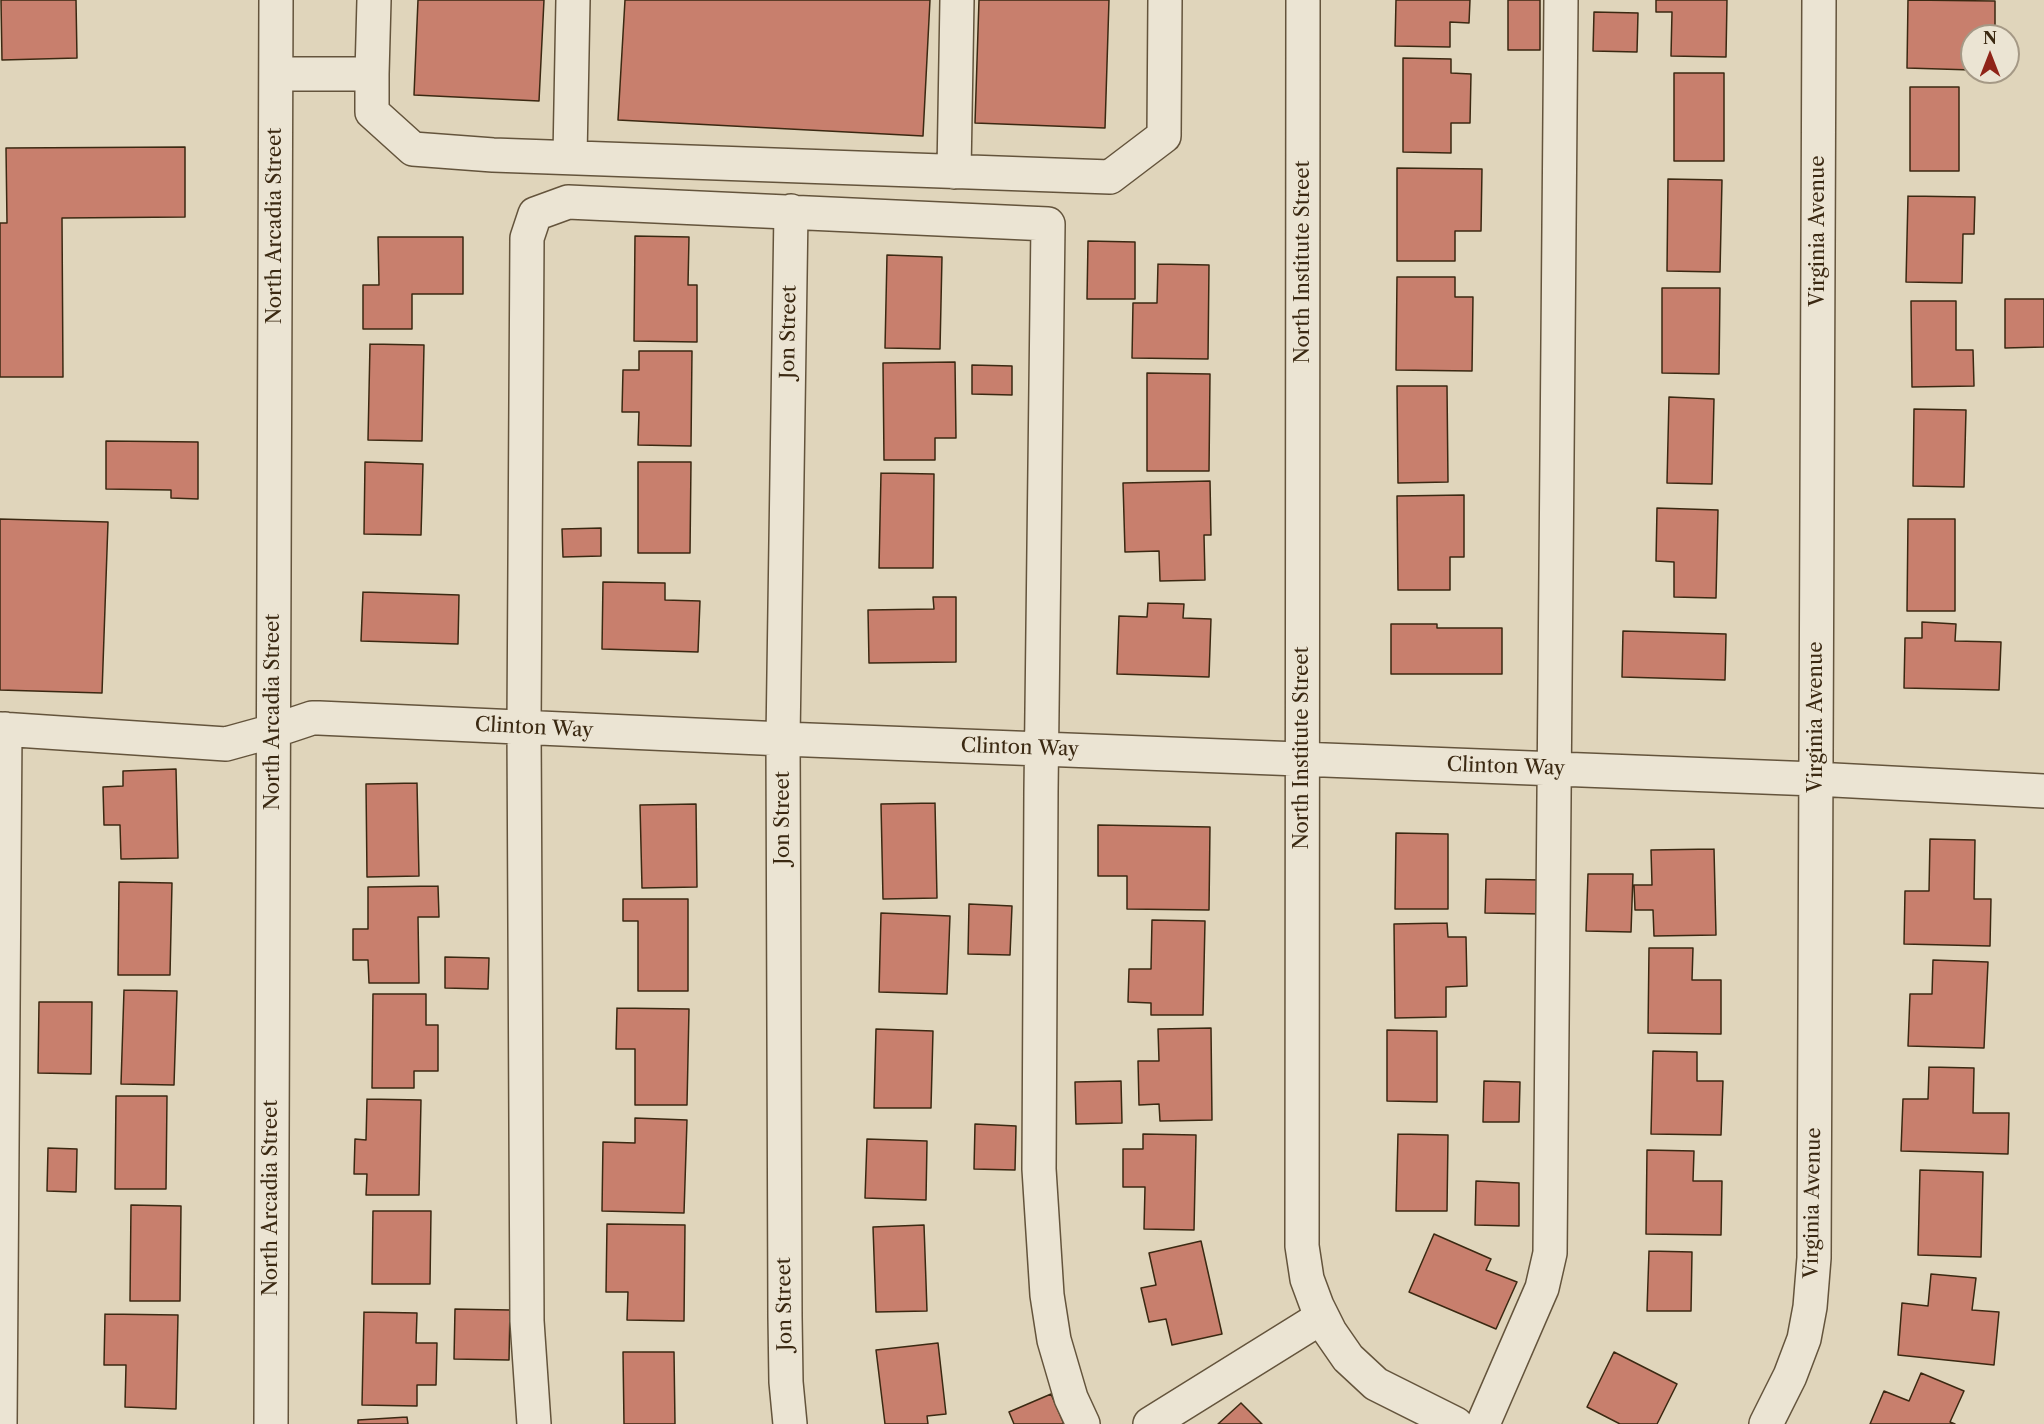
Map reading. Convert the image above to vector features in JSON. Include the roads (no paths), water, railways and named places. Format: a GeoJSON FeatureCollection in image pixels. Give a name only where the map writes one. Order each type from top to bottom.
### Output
{"type":"FeatureCollection","features":[{"type":"Feature","properties":{"kind":"street","name":"North Arcadia Street"},"geometry":{"type":"LineString","coordinates":[[271,1424],[276,0]]}},
{"type":"Feature","properties":{"kind":"street"},"geometry":{"type":"LineString","coordinates":[[374,0],[372,112],[413,149],[493,155],[1110,177],[1164,136],[1165,0]]}},
{"type":"Feature","properties":{"kind":"street"},"geometry":{"type":"LineString","coordinates":[[570,157],[573,0]]}},
{"type":"Feature","properties":{"kind":"street"},"geometry":{"type":"LineString","coordinates":[[954,172],[957,0]]}},
{"type":"Feature","properties":{"kind":"street","name":"North Institute Street"},"geometry":{"type":"LineString","coordinates":[[1303,0],[1302,1246],[1307,1279],[1322,1317],[1348,1358],[1376,1384],[1456,1424]]}},
{"type":"Feature","properties":{"kind":"street"},"geometry":{"type":"LineString","coordinates":[[1483,1424],[1542,1288],[1550,1253],[1561,0]]}},
{"type":"Feature","properties":{"kind":"street","name":"Virginia Avenue"},"geometry":{"type":"LineString","coordinates":[[1766,1424],[1790,1376],[1804,1340],[1811,1297],[1814,1246],[1819,0]]}},
{"type":"Feature","properties":{"kind":"street"},"geometry":{"type":"LineString","coordinates":[[276,74],[372,74]]}},
{"type":"Feature","properties":{"kind":"street"},"geometry":{"type":"LineString","coordinates":[[534,1424],[527,1321],[524,727],[527,238],[535,213],[568,202],[1048,224],[1041,749],[1039,1169],[1047,1295],[1054,1340],[1071,1398],[1083,1424]]}},
{"type":"Feature","properties":{"kind":"street","name":"Jon Street"},"geometry":{"type":"LineString","coordinates":[[790,1424],[786,1382],[785,1317],[783,739],[791,211]]}},
{"type":"Feature","properties":{"kind":"street","name":"Clinton Way"},"geometry":{"type":"LineString","coordinates":[[3,729],[226,744],[312,718],[783,739],[1815,779],[2044,791]]}},
{"type":"Feature","properties":{"kind":"street"},"geometry":{"type":"LineString","coordinates":[[0,1424],[3,729]]}},
{"type":"Feature","properties":{"kind":"street"},"geometry":{"type":"LineString","coordinates":[[1150,1424],[1322,1317]]}}]}
